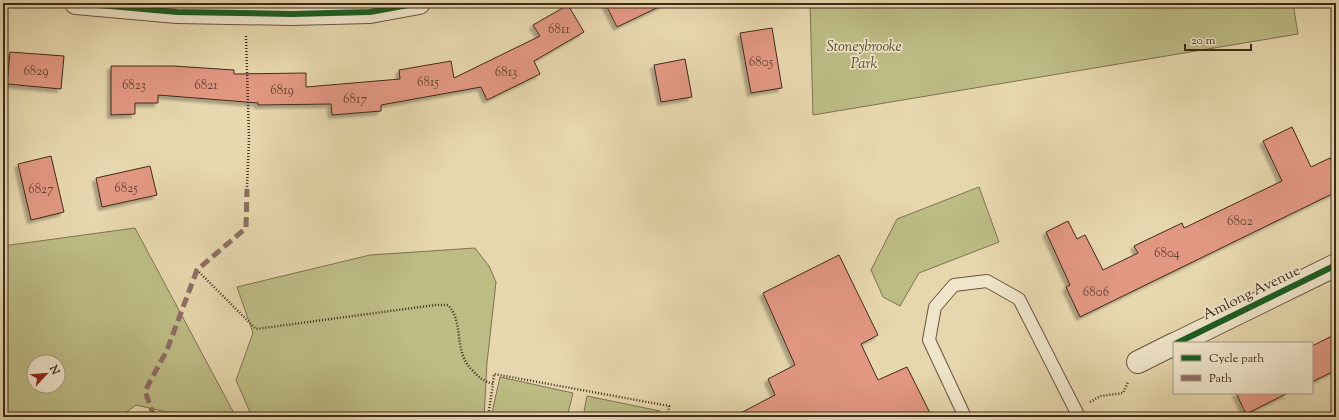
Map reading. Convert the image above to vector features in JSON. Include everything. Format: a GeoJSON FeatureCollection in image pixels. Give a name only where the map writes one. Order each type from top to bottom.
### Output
{"type":"FeatureCollection","features":[{"type":"Feature","properties":{"kind":"street"},"geometry":{"type":"LineString","coordinates":[[76,3],[177,12],[292,14],[370,12],[419,3]]}},
{"type":"Feature","properties":{"kind":"street","name":"Amlong Avenue"},"geometry":{"type":"LineString","coordinates":[[1179,342],[1336,265]]}},
{"type":"Feature","properties":{"kind":"street"},"geometry":{"type":"LineString","coordinates":[[1138,362],[1173,344]]}},
{"type":"Feature","properties":{"kind":"lane"},"geometry":{"type":"LineString","coordinates":[[965,417],[929,340],[935,308],[954,285],[987,281],[1019,299],[1077,414]]}},
{"type":"Feature","properties":{"kind":"path"},"geometry":{"type":"LineString","coordinates":[[246,13],[249,138],[247,189]]}},
{"type":"Feature","properties":{"kind":"path"},"geometry":{"type":"LineString","coordinates":[[197,270],[256,329],[435,305],[448,306],[457,321],[464,359],[477,376],[484,381],[493,384]]}},
{"type":"Feature","properties":{"kind":"path"},"geometry":{"type":"LineString","coordinates":[[1077,414],[1101,396],[1123,393],[1138,362]]}},
{"type":"Feature","properties":{"kind":"path"},"geometry":{"type":"LineString","coordinates":[[488,417],[494,374],[669,406],[668,417]]}},
{"type":"Feature","properties":{"kind":"green space","name":"Stoneybrooke Park"},"geometry":{"type":"Polygon","coordinates":[[[810,3],[1293,3],[1298,34],[813,115],[810,3]]]}},
{"type":"Feature","properties":{"kind":"green space"},"geometry":{"type":"Polygon","coordinates":[[[979,187],[999,242],[919,273],[900,306],[883,297],[871,270],[897,219],[979,187]]]}},
{"type":"Feature","properties":{"kind":"green space"},"geometry":{"type":"Polygon","coordinates":[[[135,228],[236,417],[189,417],[136,405],[120,417],[3,417],[3,246],[135,228]]]}},
{"type":"Feature","properties":{"kind":"green space"},"geometry":{"type":"Polygon","coordinates":[[[475,248],[489,266],[496,282],[487,363],[484,417],[252,417],[236,380],[253,333],[237,287],[370,255],[475,248]]]}},
{"type":"Feature","properties":{"kind":"green space"},"geometry":{"type":"Polygon","coordinates":[[[500,377],[573,393],[567,417],[491,417],[500,377]]]}},
{"type":"Feature","properties":{"kind":"green space"},"geometry":{"type":"Polygon","coordinates":[[[587,396],[660,411],[659,417],[583,417],[587,396]]]}},
{"type":"Feature","properties":{"kind":"building"},"geometry":{"type":"Polygon","coordinates":[[[605,3],[667,3],[617,27],[605,3]]]}},
{"type":"Feature","properties":{"kind":"building"},"geometry":{"type":"Polygon","coordinates":[[[568,5],[584,32],[534,61],[540,74],[487,100],[481,87],[381,105],[381,111],[332,115],[331,104],[258,105],[258,103],[158,95],[158,103],[135,103],[135,114],[111,115],[111,66],[173,66],[234,70],[234,74],[306,73],[306,87],[400,79],[399,70],[451,61],[454,78],[540,36],[533,25],[568,5]]]}},
{"type":"Feature","properties":{"kind":"building"},"geometry":{"type":"Polygon","coordinates":[[[772,28],[782,88],[751,93],[740,33],[772,28]]]}},
{"type":"Feature","properties":{"kind":"building"},"geometry":{"type":"Polygon","coordinates":[[[10,52],[64,56],[61,89],[7,84],[10,52]]]}},
{"type":"Feature","properties":{"kind":"building"},"geometry":{"type":"Polygon","coordinates":[[[685,59],[692,97],[661,102],[654,65],[685,59]]]}},
{"type":"Feature","properties":{"kind":"building"},"geometry":{"type":"Polygon","coordinates":[[[1292,127],[1311,167],[1330,158],[1336,171],[1336,192],[1080,317],[1066,287],[1070,285],[1046,232],[1068,221],[1077,239],[1085,235],[1103,270],[1138,253],[1134,246],[1182,223],[1184,228],[1282,181],[1263,141],[1292,127]]]}},
{"type":"Feature","properties":{"kind":"building"},"geometry":{"type":"Polygon","coordinates":[[[51,156],[64,212],[31,220],[18,164],[51,156]]]}},
{"type":"Feature","properties":{"kind":"building"},"geometry":{"type":"Polygon","coordinates":[[[150,166],[157,195],[102,207],[96,178],[150,166]]]}},
{"type":"Feature","properties":{"kind":"building"},"geometry":{"type":"Polygon","coordinates":[[[839,255],[878,335],[861,344],[878,380],[907,367],[932,417],[733,417],[775,395],[768,379],[795,365],[763,293],[839,255]]]}},
{"type":"Feature","properties":{"kind":"building"},"geometry":{"type":"Polygon","coordinates":[[[1336,334],[1336,370],[1313,382],[1313,346],[1336,334]]]}},
{"type":"Feature","properties":{"kind":"building"},"geometry":{"type":"Polygon","coordinates":[[[1236,394],[1286,394],[1246,414],[1236,394]]]}},
{"type":"Feature","properties":{"kind":"marked path"},"geometry":{"type":"LineString","coordinates":[[154,417],[145,391],[167,350],[197,270],[246,228],[247,189]]}},
{"type":"Feature","properties":{"kind":"cycle path"},"geometry":{"type":"LineString","coordinates":[[76,3],[177,12],[292,14],[370,12],[419,3]]}},
{"type":"Feature","properties":{"kind":"cycle path"},"geometry":{"type":"LineString","coordinates":[[1179,342],[1336,265]]}}]}
